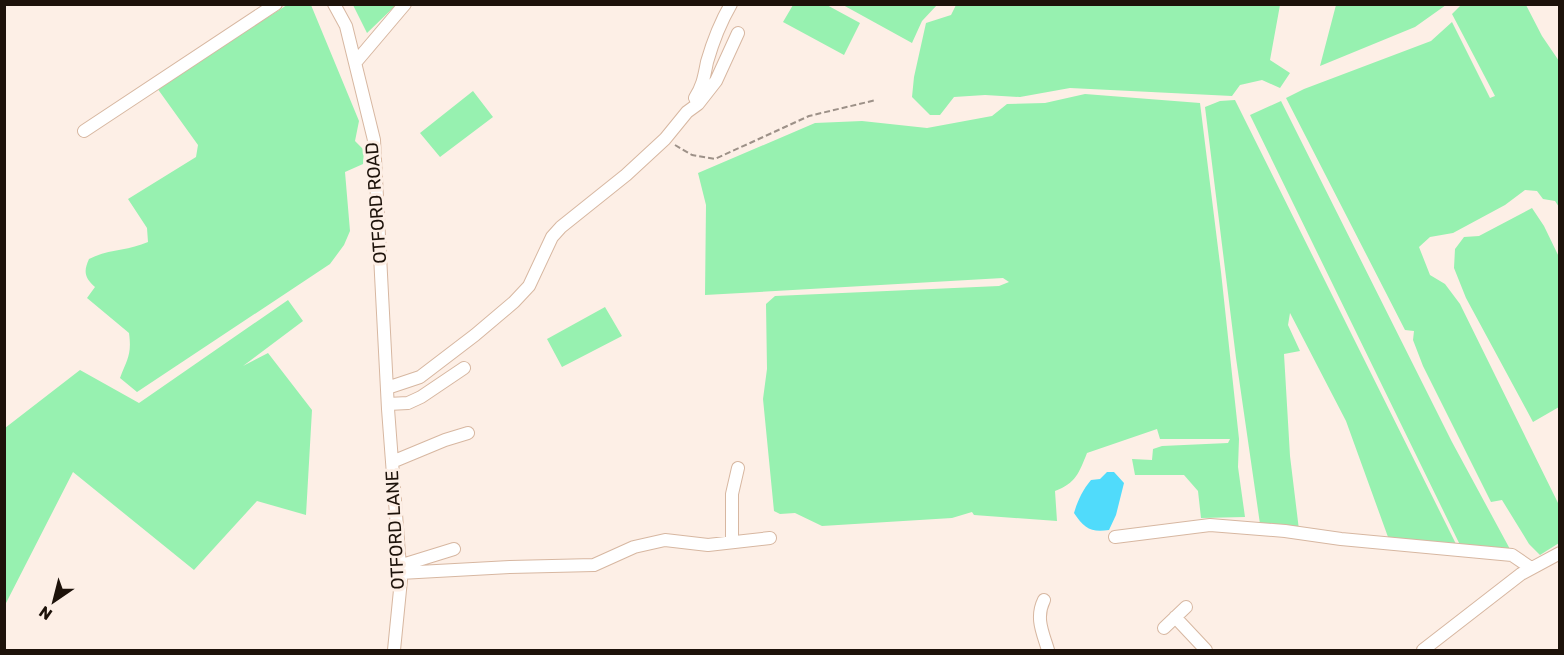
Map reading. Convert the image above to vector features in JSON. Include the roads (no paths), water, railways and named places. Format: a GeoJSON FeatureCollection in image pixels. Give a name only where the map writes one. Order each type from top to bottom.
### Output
{"type":"FeatureCollection","features":[{"type":"Feature","properties":{"kind":"street"},"geometry":{"type":"LineString","coordinates":[[84,131],[276,4]]}},
{"type":"Feature","properties":{"kind":"street","name":"OTFORD ROAD"},"geometry":{"type":"LineString","coordinates":[[334,4],[346,26],[374,140],[388,406]]}},
{"type":"Feature","properties":{"kind":"street"},"geometry":{"type":"LineString","coordinates":[[355,63],[405,4]]}},
{"type":"Feature","properties":{"kind":"street"},"geometry":{"type":"LineString","coordinates":[[387,388],[420,377],[514,302],[529,286],[552,237],[561,227],[626,175],[665,139],[687,112],[703,86],[718,27],[731,4]]}},
{"type":"Feature","properties":{"kind":"street"},"geometry":{"type":"LineString","coordinates":[[687,112],[698,104],[716,81],[738,33]]}},
{"type":"Feature","properties":{"kind":"street"},"geometry":{"type":"LineString","coordinates":[[388,406],[408,403],[421,397],[464,368]]}},
{"type":"Feature","properties":{"kind":"street","name":"OTFORD LANE"},"geometry":{"type":"LineString","coordinates":[[388,406],[400,569],[394,651]]}},
{"type":"Feature","properties":{"kind":"street"},"geometry":{"type":"LineString","coordinates":[[392,462],[468,433]]}},
{"type":"Feature","properties":{"kind":"street"},"geometry":{"type":"LineString","coordinates":[[732,542],[732,494],[738,468]]}},
{"type":"Feature","properties":{"kind":"street"},"geometry":{"type":"LineString","coordinates":[[1115,537],[1210,525],[1512,555],[1531,568]]}},
{"type":"Feature","properties":{"kind":"street"},"geometry":{"type":"LineString","coordinates":[[400,569],[594,565],[634,547],[665,540],[708,545],[770,538]]}},
{"type":"Feature","properties":{"kind":"street"},"geometry":{"type":"LineString","coordinates":[[400,569],[454,549]]}},
{"type":"Feature","properties":{"kind":"street"},"geometry":{"type":"LineString","coordinates":[[1423,651],[1521,574],[1560,553]]}},
{"type":"Feature","properties":{"kind":"street"},"geometry":{"type":"LineString","coordinates":[[1044,600],[1039,609],[1038,618],[1048,651]]}},
{"type":"Feature","properties":{"kind":"street"},"geometry":{"type":"LineString","coordinates":[[1164,628],[1186,607]]}},
{"type":"Feature","properties":{"kind":"street"},"geometry":{"type":"LineString","coordinates":[[1175,617],[1206,651]]}},
{"type":"Feature","properties":{"kind":"water"},"geometry":{"type":"Polygon","coordinates":[[[1107,472],[1114,472],[1124,483],[1116,515],[1109,530],[1097,531],[1085,526],[1074,513],[1091,480],[1100,479],[1107,472]]]}}]}
